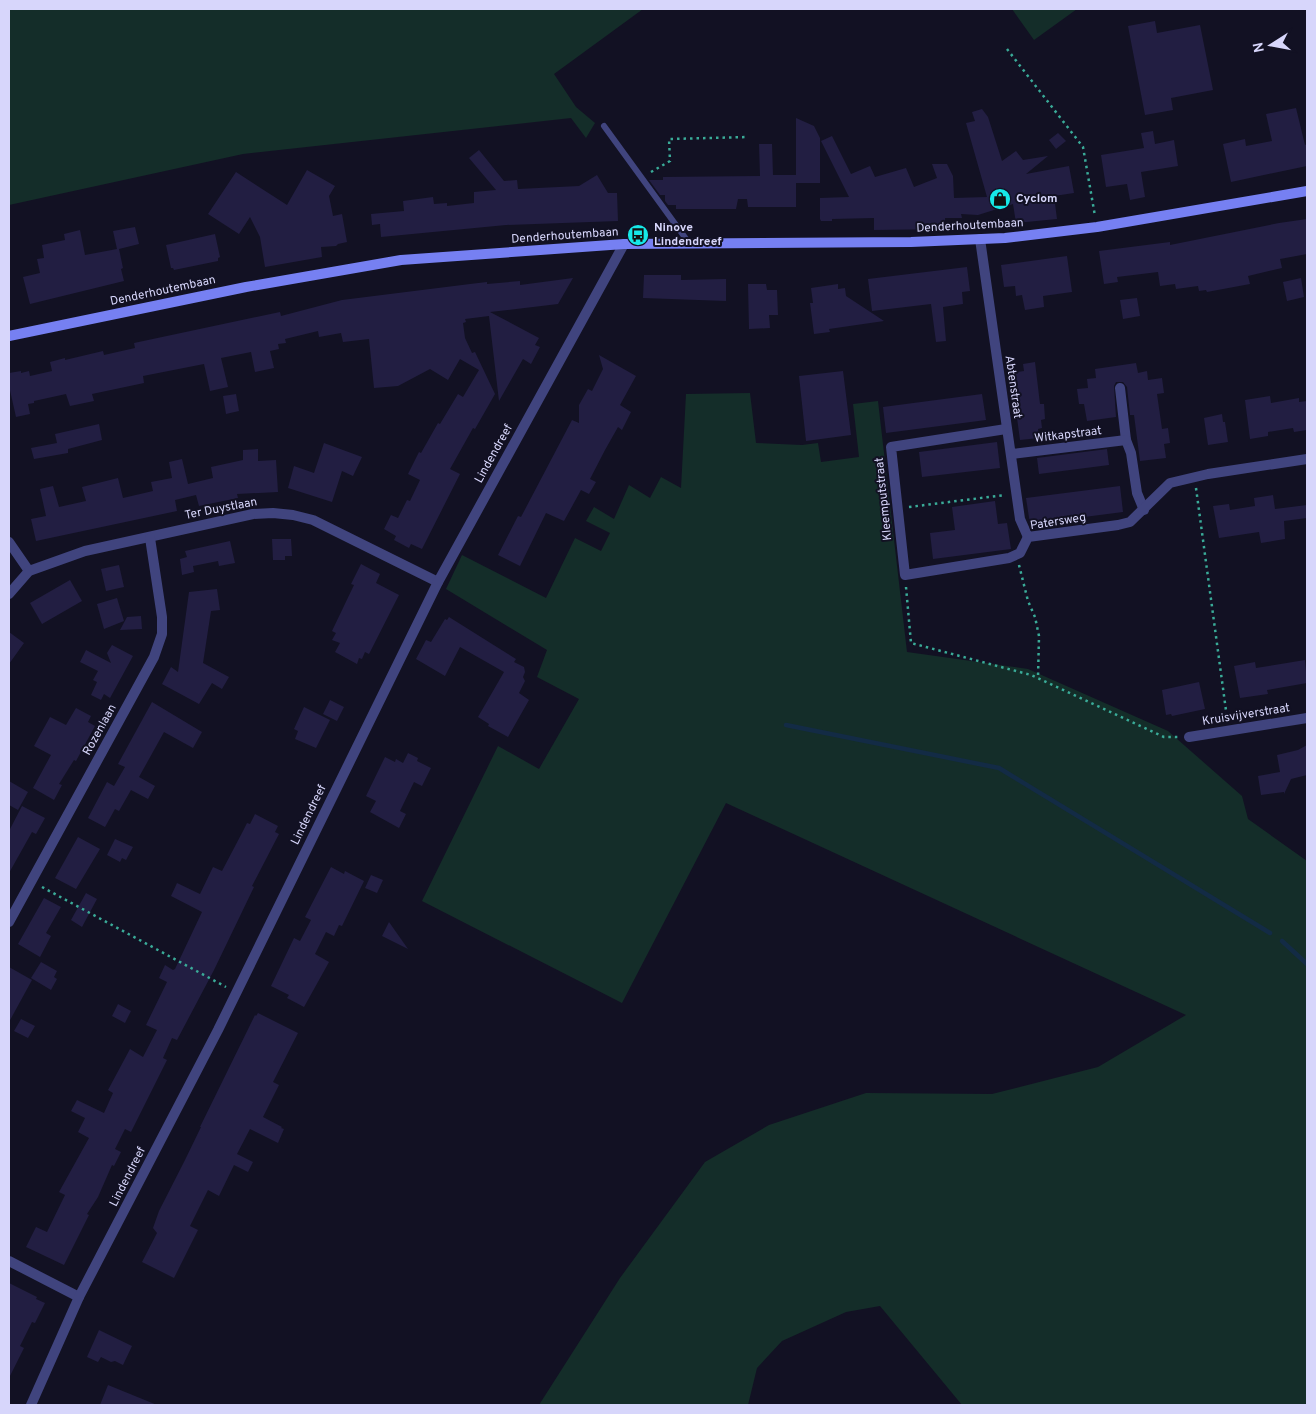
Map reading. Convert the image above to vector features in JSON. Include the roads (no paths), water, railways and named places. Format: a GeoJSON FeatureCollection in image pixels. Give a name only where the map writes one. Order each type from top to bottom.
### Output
{"type":"FeatureCollection","features":[{"type":"Feature","properties":{"kind":"street","name":"Denderhoutembaan"},"geometry":{"type":"LineString","coordinates":[[9,336],[246,287],[401,260],[624,244],[911,242],[1005,238],[1098,227],[1307,191]]}},
{"type":"Feature","properties":{"kind":"street","name":"Abtenstraat"},"geometry":{"type":"LineString","coordinates":[[980,239],[1020,519],[1028,537]]}},
{"type":"Feature","properties":{"kind":"street","name":"Lindendreef"},"geometry":{"type":"LineString","coordinates":[[31,1405],[79,1297],[236,993],[438,582],[624,244]]}},
{"type":"Feature","properties":{"kind":"street"},"geometry":{"type":"LineString","coordinates":[[1120,388],[1126,440],[1131,453],[1137,493],[1144,510]]}},
{"type":"Feature","properties":{"kind":"street","name":"Kleemputstraat"},"geometry":{"type":"LineString","coordinates":[[1006,429],[891,447],[905,575],[1014,556]]}},
{"type":"Feature","properties":{"kind":"street","name":"Witkapstraat"},"geometry":{"type":"LineString","coordinates":[[1012,454],[1126,440]]}},
{"type":"Feature","properties":{"kind":"street","name":"Patersweg"},"geometry":{"type":"LineString","coordinates":[[1014,556],[1020,553],[1028,537],[1118,526],[1130,522],[1144,510],[1157,493],[1170,483],[1208,474],[1307,459]]}},
{"type":"Feature","properties":{"kind":"street","name":"Ter Duystlaan"},"geometry":{"type":"LineString","coordinates":[[9,594],[29,571],[85,551],[150,538],[193,526],[253,514],[273,513],[293,515],[312,520],[438,582]]}},
{"type":"Feature","properties":{"kind":"street","name":"Rozenlaan"},"geometry":{"type":"LineString","coordinates":[[9,922],[154,657],[162,634],[162,617],[150,538]]}},
{"type":"Feature","properties":{"kind":"street"},"geometry":{"type":"LineString","coordinates":[[9,542],[29,571]]}},
{"type":"Feature","properties":{"kind":"street","name":"Kruisvijverstraat"},"geometry":{"type":"LineString","coordinates":[[1189,737],[1307,718]]}},
{"type":"Feature","properties":{"kind":"street"},"geometry":{"type":"LineString","coordinates":[[9,1261],[79,1297]]}},
{"type":"Feature","properties":{"kind":"lane"},"geometry":{"type":"LineString","coordinates":[[604,126],[689,243]]}},
{"type":"Feature","properties":{"kind":"waterway"},"geometry":{"type":"LineString","coordinates":[[786,725],[999,768],[1270,933]]}},
{"type":"Feature","properties":{"kind":"waterway"},"geometry":{"type":"LineString","coordinates":[[1282,941],[1307,964]]}},
{"type":"Feature","properties":{"kind":"place","name":"Cyclom"},"geometry":{"type":"Point","coordinates":[1000,199]}},
{"type":"Feature","properties":{"kind":"place","name":"Ninove Lindendreef"},"geometry":{"type":"Point","coordinates":[638,235]}}]}
